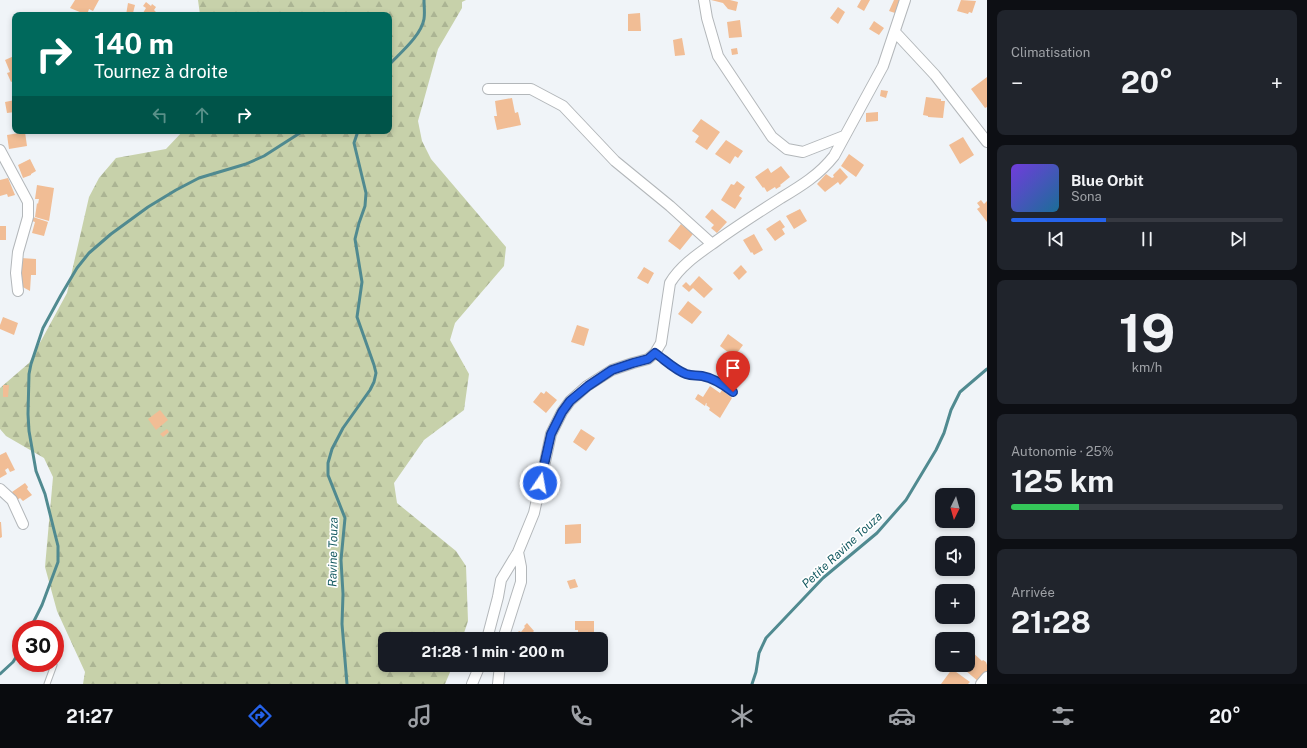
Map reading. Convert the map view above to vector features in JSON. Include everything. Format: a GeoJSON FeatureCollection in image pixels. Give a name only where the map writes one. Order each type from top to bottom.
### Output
{"type":"FeatureCollection","features":[{"type":"Feature","properties":{"kind":"street"},"geometry":{"type":"LineString","coordinates":[[704,0],[707,18],[718,56],[772,137],[788,148],[803,152],[844,136]]}},
{"type":"Feature","properties":{"kind":"street"},"geometry":{"type":"LineString","coordinates":[[489,632],[501,580],[518,552],[534,512],[551,434],[562,412],[570,401],[588,386],[612,370],[648,359],[655,353],[661,342],[670,283],[675,275],[690,260],[740,224],[812,180],[830,162],[883,66],[905,0]]}},
{"type":"Feature","properties":{"kind":"street"},"geometry":{"type":"LineString","coordinates":[[895,32],[936,75],[987,142]]}},
{"type":"Feature","properties":{"kind":"street"},"geometry":{"type":"LineString","coordinates":[[488,88],[531,89],[563,106],[615,161],[670,206],[712,244]]}},
{"type":"Feature","properties":{"kind":"street"},"geometry":{"type":"LineString","coordinates":[[0,150],[28,202],[28,217],[18,252],[16,273],[18,291]]}},
{"type":"Feature","properties":{"kind":"street"},"geometry":{"type":"LineString","coordinates":[[0,489],[12,500],[23,524]]}},
{"type":"Feature","properties":{"kind":"street"},"geometry":{"type":"LineString","coordinates":[[505,632],[521,582],[521,567],[518,552]]}},
{"type":"Feature","properties":{"kind":"street"},"geometry":{"type":"LineString","coordinates":[[472,684],[477,672]]}},
{"type":"Feature","properties":{"kind":"street"},"geometry":{"type":"LineString","coordinates":[[498,684],[499,672]]}},
{"type":"Feature","properties":{"kind":"street"},"geometry":{"type":"LineString","coordinates":[[981,684],[987,677]]}},
{"type":"Feature","properties":{"kind":"lane"},"geometry":{"type":"LineString","coordinates":[[655,353],[684,373],[691,376],[702,376],[710,379],[722,384],[733,392]]}},
{"type":"Feature","properties":{"kind":"lane"},"geometry":{"type":"LineString","coordinates":[[48,684],[52,672]]}},
{"type":"Feature","properties":{"kind":"green space"},"geometry":{"type":"Polygon","coordinates":[[[198,0],[466,0],[462,2],[462,8],[438,49],[418,121],[422,141],[431,159],[506,247],[504,266],[455,323],[450,340],[469,374],[464,410],[424,440],[394,483],[397,503],[456,551],[466,566],[468,621],[464,632],[378,632],[378,672],[450,672],[445,684],[83,684],[85,672],[64,626],[64,620],[61,620],[57,611],[45,567],[53,477],[44,458],[6,436],[0,429],[0,388],[29,363],[67,293],[89,197],[99,178],[116,158],[166,149],[180,134],[392,134],[392,12],[200,12],[198,0]]]}},
{"type":"Feature","properties":{"kind":"building"},"geometry":{"type":"Polygon","coordinates":[[[75,0],[99,0],[93,11],[89,9],[88,12],[80,12],[70,8],[75,0]]]}},
{"type":"Feature","properties":{"kind":"building"},"geometry":{"type":"Polygon","coordinates":[[[711,0],[730,0],[738,2],[736,11],[728,9],[723,3],[711,0]]]}},
{"type":"Feature","properties":{"kind":"building"},"geometry":{"type":"Polygon","coordinates":[[[861,0],[870,0],[864,11],[857,7],[861,0]]]}},
{"type":"Feature","properties":{"kind":"building"},"geometry":{"type":"Polygon","coordinates":[[[894,0],[901,0],[895,13],[889,11],[894,0]]]}},
{"type":"Feature","properties":{"kind":"building"},"geometry":{"type":"Polygon","coordinates":[[[961,0],[976,1],[972,13],[969,12],[968,14],[957,11],[961,0]]]}},
{"type":"Feature","properties":{"kind":"building"},"geometry":{"type":"Polygon","coordinates":[[[146,2],[151,6],[152,4],[156,7],[154,10],[156,12],[144,12],[146,8],[143,6],[146,2]]]}},
{"type":"Feature","properties":{"kind":"building"},"geometry":{"type":"Polygon","coordinates":[[[128,3],[135,5],[133,12],[126,12],[128,3]]]}},
{"type":"Feature","properties":{"kind":"building"},"geometry":{"type":"Polygon","coordinates":[[[838,7],[845,12],[838,24],[830,18],[838,7]]]}},
{"type":"Feature","properties":{"kind":"building"},"geometry":{"type":"Polygon","coordinates":[[[640,13],[641,31],[628,31],[628,14],[640,13]]]}},
{"type":"Feature","properties":{"kind":"building"},"geometry":{"type":"Polygon","coordinates":[[[740,20],[742,37],[729,38],[727,22],[740,20]]]}},
{"type":"Feature","properties":{"kind":"building"},"geometry":{"type":"Polygon","coordinates":[[[874,21],[884,28],[879,35],[869,29],[874,21]]]}},
{"type":"Feature","properties":{"kind":"building"},"geometry":{"type":"Polygon","coordinates":[[[682,38],[685,55],[675,56],[673,40],[682,38]]]}},
{"type":"Feature","properties":{"kind":"building"},"geometry":{"type":"Polygon","coordinates":[[[737,48],[738,54],[732,55],[731,49],[737,48]]]}},
{"type":"Feature","properties":{"kind":"building"},"geometry":{"type":"Polygon","coordinates":[[[12,57],[11,82],[7,73],[10,72],[5,60],[12,57]]]}},
{"type":"Feature","properties":{"kind":"building"},"geometry":{"type":"Polygon","coordinates":[[[987,77],[987,107],[985,108],[971,89],[987,77]]]}},
{"type":"Feature","properties":{"kind":"building"},"geometry":{"type":"Polygon","coordinates":[[[881,90],[888,91],[886,98],[880,96],[881,90]]]}},
{"type":"Feature","properties":{"kind":"building"},"geometry":{"type":"Polygon","coordinates":[[[926,97],[945,101],[943,118],[928,117],[923,115],[926,97]]]}},
{"type":"Feature","properties":{"kind":"building"},"geometry":{"type":"Polygon","coordinates":[[[512,98],[515,113],[518,112],[521,125],[497,130],[494,116],[497,116],[495,101],[512,98]]]}},
{"type":"Feature","properties":{"kind":"building"},"geometry":{"type":"Polygon","coordinates":[[[12,101],[12,112],[7,113],[5,102],[12,101]]]}},
{"type":"Feature","properties":{"kind":"building"},"geometry":{"type":"Polygon","coordinates":[[[878,112],[878,121],[866,122],[866,113],[878,112]]]}},
{"type":"Feature","properties":{"kind":"building"},"geometry":{"type":"Polygon","coordinates":[[[701,119],[720,132],[707,150],[695,142],[699,136],[692,131],[701,119]]]}},
{"type":"Feature","properties":{"kind":"building"},"geometry":{"type":"Polygon","coordinates":[[[25,134],[27,146],[9,149],[7,135],[25,134]]]}},
{"type":"Feature","properties":{"kind":"building"},"geometry":{"type":"Polygon","coordinates":[[[963,137],[974,155],[960,164],[949,145],[963,137]]]}},
{"type":"Feature","properties":{"kind":"building"},"geometry":{"type":"Polygon","coordinates":[[[726,140],[743,151],[738,158],[735,156],[730,164],[715,154],[726,140]]]}},
{"type":"Feature","properties":{"kind":"building"},"geometry":{"type":"Polygon","coordinates":[[[849,154],[864,165],[856,177],[841,166],[849,154]]]}},
{"type":"Feature","properties":{"kind":"building"},"geometry":{"type":"Polygon","coordinates":[[[30,159],[36,171],[23,178],[18,165],[30,159]]]}},
{"type":"Feature","properties":{"kind":"building"},"geometry":{"type":"Polygon","coordinates":[[[781,166],[790,177],[780,185],[781,186],[776,189],[775,187],[767,192],[755,177],[768,168],[771,173],[781,166]]]}},
{"type":"Feature","properties":{"kind":"building"},"geometry":{"type":"Polygon","coordinates":[[[840,168],[848,177],[840,185],[838,182],[825,192],[817,184],[826,174],[832,178],[834,177],[833,175],[840,168]]]}},
{"type":"Feature","properties":{"kind":"building"},"geometry":{"type":"Polygon","coordinates":[[[8,178],[15,195],[8,197],[7,194],[0,196],[0,180],[8,178]]]}},
{"type":"Feature","properties":{"kind":"building"},"geometry":{"type":"Polygon","coordinates":[[[737,181],[745,187],[739,196],[742,198],[735,209],[721,200],[731,184],[734,185],[737,181]]]}},
{"type":"Feature","properties":{"kind":"building"},"geometry":{"type":"Polygon","coordinates":[[[37,185],[54,188],[49,221],[35,217],[39,199],[35,199],[37,185]]]}},
{"type":"Feature","properties":{"kind":"building"},"geometry":{"type":"Polygon","coordinates":[[[981,200],[984,204],[987,201],[987,222],[977,209],[980,207],[977,203],[981,200]]]}},
{"type":"Feature","properties":{"kind":"building"},"geometry":{"type":"Polygon","coordinates":[[[712,209],[727,222],[717,233],[711,228],[714,225],[705,217],[712,209]]]}},
{"type":"Feature","properties":{"kind":"building"},"geometry":{"type":"Polygon","coordinates":[[[800,209],[807,221],[794,229],[786,216],[800,209]]]}},
{"type":"Feature","properties":{"kind":"building"},"geometry":{"type":"Polygon","coordinates":[[[33,217],[48,222],[44,236],[32,233],[35,222],[32,221],[33,217]]]}},
{"type":"Feature","properties":{"kind":"building"},"geometry":{"type":"Polygon","coordinates":[[[780,220],[785,227],[782,229],[785,234],[775,241],[766,229],[780,220]]]}},
{"type":"Feature","properties":{"kind":"building"},"geometry":{"type":"Polygon","coordinates":[[[681,224],[693,234],[680,250],[668,241],[681,224]]]}},
{"type":"Feature","properties":{"kind":"building"},"geometry":{"type":"Polygon","coordinates":[[[0,226],[6,226],[6,240],[0,240],[0,226]]]}},
{"type":"Feature","properties":{"kind":"building"},"geometry":{"type":"Polygon","coordinates":[[[754,234],[763,250],[754,255],[752,252],[751,253],[743,240],[754,234]]]}},
{"type":"Feature","properties":{"kind":"building"},"geometry":{"type":"Polygon","coordinates":[[[21,258],[36,259],[36,275],[31,275],[30,291],[19,285],[21,258]]]}},
{"type":"Feature","properties":{"kind":"building"},"geometry":{"type":"Polygon","coordinates":[[[741,265],[747,272],[739,280],[733,273],[741,265]]]}},
{"type":"Feature","properties":{"kind":"building"},"geometry":{"type":"Polygon","coordinates":[[[644,267],[654,273],[648,284],[637,278],[644,267]]]}},
{"type":"Feature","properties":{"kind":"building"},"geometry":{"type":"Polygon","coordinates":[[[699,276],[713,289],[704,298],[693,288],[689,292],[682,286],[686,282],[690,286],[699,276]]]}},
{"type":"Feature","properties":{"kind":"building"},"geometry":{"type":"Polygon","coordinates":[[[688,301],[702,312],[692,324],[678,314],[688,301]]]}},
{"type":"Feature","properties":{"kind":"building"},"geometry":{"type":"Polygon","coordinates":[[[3,317],[18,323],[14,335],[0,329],[3,317]]]}},
{"type":"Feature","properties":{"kind":"building"},"geometry":{"type":"Polygon","coordinates":[[[577,325],[589,329],[584,346],[571,342],[577,325]]]}},
{"type":"Feature","properties":{"kind":"building"},"geometry":{"type":"Polygon","coordinates":[[[728,334],[743,345],[734,357],[720,346],[728,334]]]}},
{"type":"Feature","properties":{"kind":"building"},"geometry":{"type":"Polygon","coordinates":[[[3,385],[9,385],[8,397],[3,397],[3,385]]]}},
{"type":"Feature","properties":{"kind":"building"},"geometry":{"type":"Polygon","coordinates":[[[710,386],[720,393],[722,390],[732,398],[720,418],[709,410],[710,408],[706,405],[706,403],[705,406],[695,399],[698,394],[703,397],[710,386]]]}},
{"type":"Feature","properties":{"kind":"building"},"geometry":{"type":"Polygon","coordinates":[[[546,391],[557,400],[546,413],[533,402],[541,392],[544,394],[546,391]]]}},
{"type":"Feature","properties":{"kind":"building"},"geometry":{"type":"Polygon","coordinates":[[[160,410],[168,420],[156,430],[148,419],[160,410]]]}},
{"type":"Feature","properties":{"kind":"building"},"geometry":{"type":"Polygon","coordinates":[[[167,429],[169,432],[163,437],[160,434],[167,429]]]}},
{"type":"Feature","properties":{"kind":"building"},"geometry":{"type":"Polygon","coordinates":[[[581,429],[595,438],[586,451],[573,442],[581,429]]]}},
{"type":"Feature","properties":{"kind":"building"},"geometry":{"type":"Polygon","coordinates":[[[6,452],[15,470],[10,472],[8,468],[5,470],[7,474],[0,478],[0,455],[6,452]]]}},
{"type":"Feature","properties":{"kind":"building"},"geometry":{"type":"Polygon","coordinates":[[[25,483],[28,487],[27,489],[32,495],[23,501],[20,498],[17,500],[12,492],[25,483]]]}},
{"type":"Feature","properties":{"kind":"building"},"geometry":{"type":"Polygon","coordinates":[[[0,522],[2,537],[0,538],[0,522]]]}},
{"type":"Feature","properties":{"kind":"building"},"geometry":{"type":"Polygon","coordinates":[[[581,524],[581,543],[565,544],[565,525],[581,524]]]}},
{"type":"Feature","properties":{"kind":"building"},"geometry":{"type":"Polygon","coordinates":[[[575,579],[578,587],[570,589],[567,581],[575,579]]]}},
{"type":"Feature","properties":{"kind":"building"},"geometry":{"type":"Polygon","coordinates":[[[575,621],[594,621],[594,632],[578,632],[578,630],[575,630],[575,621]]]}},
{"type":"Feature","properties":{"kind":"building"},"geometry":{"type":"Polygon","coordinates":[[[527,623],[534,631],[521,632],[525,627],[524,626],[527,623]]]}},
{"type":"Feature","properties":{"kind":"building"},"geometry":{"type":"Polygon","coordinates":[[[975,655],[982,661],[983,660],[986,662],[987,665],[987,671],[979,682],[967,672],[975,672],[975,655]]]}},
{"type":"Feature","properties":{"kind":"building"},"geometry":{"type":"Polygon","coordinates":[[[950,672],[956,672],[970,682],[968,684],[941,684],[950,672]]]}},
{"type":"Feature","properties":{"kind":"waterway","name":"Ravine Touza"},"geometry":{"type":"LineString","coordinates":[[392,62],[410,44],[419,32],[424,19],[424,0]]}},
{"type":"Feature","properties":{"kind":"waterway"},"geometry":{"type":"LineString","coordinates":[[34,620],[42,605],[58,562],[58,546],[45,494],[36,471],[29,431],[29,374],[43,328],[77,268],[89,253],[111,234],[148,207],[176,190],[199,178],[246,164],[264,156],[298,134]]}},
{"type":"Feature","properties":{"kind":"waterway","name":"Ravine Touza"},"geometry":{"type":"LineString","coordinates":[[347,684],[342,624],[343,594],[341,560],[345,518],[328,475],[328,463],[332,449],[343,428],[370,390],[376,373],[357,317],[362,282],[355,239],[365,206],[366,193],[354,143],[357,134]]}},
{"type":"Feature","properties":{"kind":"waterway","name":"Petite Ravine Touza"},"geometry":{"type":"LineString","coordinates":[[752,684],[756,672],[759,653],[766,638],[823,578],[877,533],[906,500],[936,450],[944,433],[951,410],[960,392],[987,369]]}},
{"type":"Feature","properties":{"kind":"waterway"},"geometry":{"type":"LineString","coordinates":[[0,674],[12,663]]}},
{"type":"Feature","properties":{"kind":"route"},"geometry":{"type":"LineString","coordinates":[[540,483],[551,434],[562,412],[570,401],[588,386],[612,370],[648,359],[655,353],[684,373],[691,376],[702,376],[710,379],[722,384],[733,392]]}}]}
